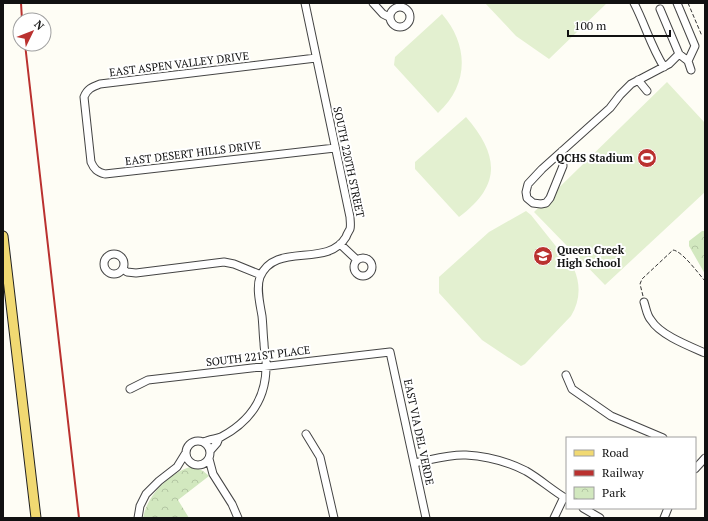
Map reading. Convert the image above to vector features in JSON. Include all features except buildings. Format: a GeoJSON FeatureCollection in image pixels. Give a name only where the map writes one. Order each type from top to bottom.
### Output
{"type":"FeatureCollection","features":[{"type":"Feature","properties":{"kind":"main road"},"geometry":{"type":"LineString","coordinates":[[3,236],[5,289],[36,518]]}},
{"type":"Feature","properties":{"kind":"street","name":"SOUTH 220TH STREET"},"geometry":{"type":"LineString","coordinates":[[305,3],[350,217],[350,229],[340,244]]}},
{"type":"Feature","properties":{"kind":"street"},"geometry":{"type":"LineString","coordinates":[[373,3],[383,14],[389,17]]}},
{"type":"Feature","properties":{"kind":"street"},"geometry":{"type":"LineString","coordinates":[[634,3],[664,67]]}},
{"type":"Feature","properties":{"kind":"street"},"geometry":{"type":"LineString","coordinates":[[678,3],[695,46],[688,61]]}},
{"type":"Feature","properties":{"kind":"street"},"geometry":{"type":"LineString","coordinates":[[660,9],[679,54],[688,61],[691,70]]}},
{"type":"Feature","properties":{"kind":"street"},"geometry":{"type":"LineString","coordinates":[[562,151],[563,166],[550,198],[546,203],[533,203],[527,198],[526,192],[528,184],[562,151],[610,108],[631,84],[669,64],[679,54]]}},
{"type":"Feature","properties":{"kind":"street","name":"EAST ASPEN VALLEY DRIVE"},"geometry":{"type":"LineString","coordinates":[[88,130],[84,97],[86,92],[92,86],[316,58]]}},
{"type":"Feature","properties":{"kind":"street"},"geometry":{"type":"LineString","coordinates":[[638,80],[647,91]]}},
{"type":"Feature","properties":{"kind":"street","name":"EAST DESERT HILLS DRIVE"},"geometry":{"type":"LineString","coordinates":[[88,130],[91,162],[93,168],[99,173],[105,174],[335,148]]}},
{"type":"Feature","properties":{"kind":"street"},"geometry":{"type":"LineString","coordinates":[[138,518],[140,506],[146,494],[159,481],[177,467],[185,454],[187,447],[192,442],[196,440],[204,442],[214,438],[219,438],[234,428],[254,410],[261,397],[265,384],[266,366],[264,327],[258,291],[259,280],[265,268],[272,262],[281,258],[326,253],[340,244],[357,260]]}},
{"type":"Feature","properties":{"kind":"street"},"geometry":{"type":"LineString","coordinates":[[123,269],[127,272],[136,273],[224,262],[234,264],[261,275]]}},
{"type":"Feature","properties":{"kind":"street"},"geometry":{"type":"LineString","coordinates":[[644,302],[650,320],[666,334],[683,344],[705,353]]}},
{"type":"Feature","properties":{"kind":"street","name":"SOUTH 221ST PLACE"},"geometry":{"type":"LineString","coordinates":[[130,389],[148,380],[390,352]]}},
{"type":"Feature","properties":{"kind":"street","name":"EAST VIA DEL VERDE"},"geometry":{"type":"LineString","coordinates":[[390,352],[426,518]]}},
{"type":"Feature","properties":{"kind":"street"},"geometry":{"type":"LineString","coordinates":[[566,375],[572,389],[611,416],[660,437]]}},
{"type":"Feature","properties":{"kind":"street"},"geometry":{"type":"LineString","coordinates":[[306,434],[320,457],[334,518]]}},
{"type":"Feature","properties":{"kind":"street"},"geometry":{"type":"LineString","coordinates":[[200,465],[205,463],[219,438]]}},
{"type":"Feature","properties":{"kind":"street"},"geometry":{"type":"LineString","coordinates":[[204,442],[207,444],[213,474],[229,499],[238,518]]}},
{"type":"Feature","properties":{"kind":"street"},"geometry":{"type":"LineString","coordinates":[[185,454],[187,460],[192,464]]}},
{"type":"Feature","properties":{"kind":"street"},"geometry":{"type":"LineString","coordinates":[[414,463],[461,455],[488,458],[510,464],[526,472],[565,498],[554,518]]}},
{"type":"Feature","properties":{"kind":"street"},"geometry":{"type":"LineString","coordinates":[[177,467],[192,464],[200,465],[213,474]]}},
{"type":"Feature","properties":{"kind":"street"},"geometry":{"type":"LineString","coordinates":[[584,509],[600,518]]}},
{"type":"Feature","properties":{"kind":"path"},"geometry":{"type":"LineString","coordinates":[[688,3],[702,36]]}},
{"type":"Feature","properties":{"kind":"path"},"geometry":{"type":"LineString","coordinates":[[644,302],[640,288],[642,279],[673,250],[677,251],[683,256],[705,281]]}},
{"type":"Feature","properties":{"kind":"green space"},"geometry":{"type":"Polygon","coordinates":[[[485,3],[607,3],[549,59],[516,36],[485,3]]]}},
{"type":"Feature","properties":{"kind":"green space"},"geometry":{"type":"Polygon","coordinates":[[[442,14],[451,26],[457,39],[461,52],[462,65],[456,90],[438,113],[394,65],[395,57],[442,14]]]}},
{"type":"Feature","properties":{"kind":"green space","name":"QCHS Stadium"},"geometry":{"type":"Polygon","coordinates":[[[667,82],[705,123],[705,192],[605,285],[534,212],[667,82]]]}},
{"type":"Feature","properties":{"kind":"green space"},"geometry":{"type":"Polygon","coordinates":[[[466,117],[485,144],[490,157],[491,169],[489,181],[483,193],[473,205],[459,217],[415,169],[415,162],[466,117]]]}},
{"type":"Feature","properties":{"kind":"green space"},"geometry":{"type":"Polygon","coordinates":[[[526,211],[531,215],[574,269],[578,281],[578,299],[571,316],[525,364],[521,366],[482,340],[439,293],[439,277],[489,232],[526,211]]]}},
{"type":"Feature","properties":{"kind":"green space"},"geometry":{"type":"Polygon","coordinates":[[[702,231],[705,231],[705,274],[689,246],[689,241],[702,231]]]}},
{"type":"Feature","properties":{"kind":"green space"},"geometry":{"type":"Polygon","coordinates":[[[190,467],[205,472],[209,476],[178,500],[189,518],[143,518],[149,502],[160,487],[174,475],[190,467]]]}},
{"type":"Feature","properties":{"kind":"railway"},"geometry":{"type":"LineString","coordinates":[[21,3],[22,12]]}},
{"type":"Feature","properties":{"kind":"railway"},"geometry":{"type":"LineString","coordinates":[[26,52],[79,518]]}},
{"type":"Feature","properties":{"kind":"place","name":"QCHS Stadium"},"geometry":{"type":"Point","coordinates":[647,158]}},
{"type":"Feature","properties":{"kind":"place","name":"Queen Creek High School"},"geometry":{"type":"Point","coordinates":[543,256]}}]}
